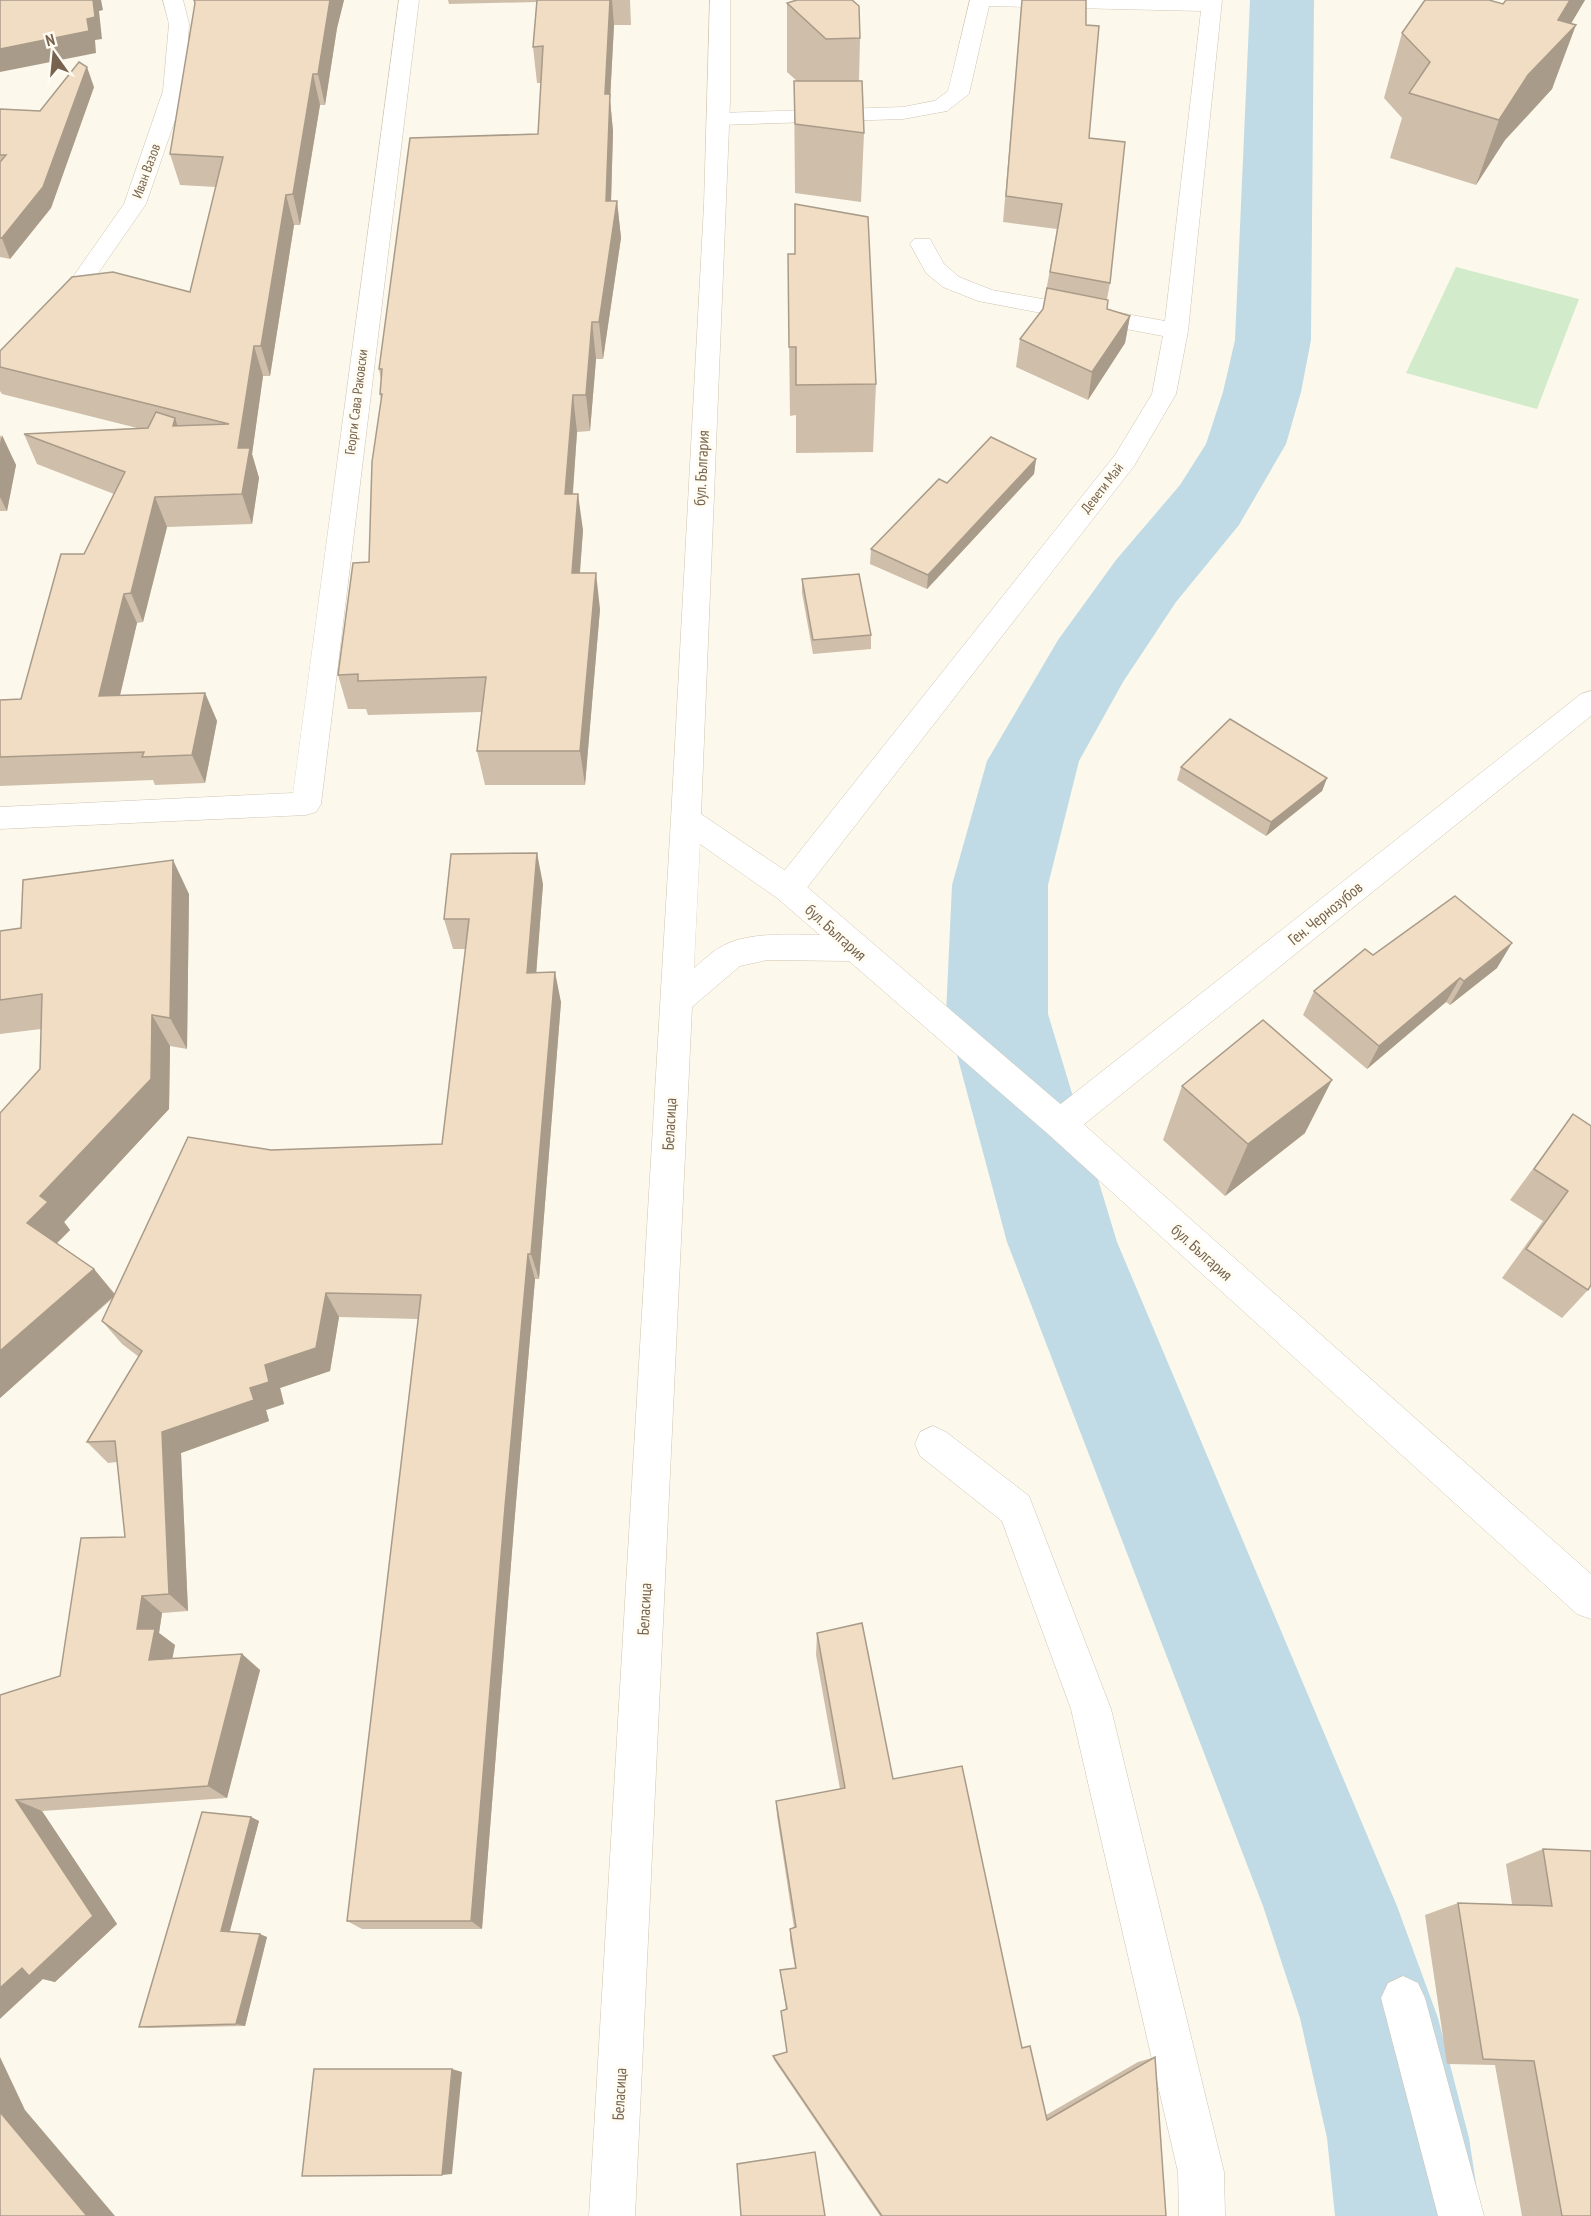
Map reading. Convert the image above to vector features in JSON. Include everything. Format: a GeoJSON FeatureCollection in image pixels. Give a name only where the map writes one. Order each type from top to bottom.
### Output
{"type":"FeatureCollection","features":[{"type":"Feature","properties":{"kind":"street","name":"Иван Вазов"},"geometry":{"type":"LineString","coordinates":[[0,369],[57,316],[135,204],[174,91],[179,24],[173,0]]}},
{"type":"Feature","properties":{"kind":"street","name":"Георги Сава Раковски"},"geometry":{"type":"LineString","coordinates":[[0,818],[306,804],[409,0]]}},
{"type":"Feature","properties":{"kind":"street","name":"бул. България"},"geometry":{"type":"LineString","coordinates":[[720,0],[720,119],[693,596],[686,819],[788,889],[853,948],[1056,1121],[1591,1600]]}},
{"type":"Feature","properties":{"kind":"street"},"geometry":{"type":"LineString","coordinates":[[720,119],[903,112],[939,106],[958,94],[980,0]]}},
{"type":"Feature","properties":{"kind":"street"},"geometry":{"type":"LineString","coordinates":[[989,0],[1212,2]]}},
{"type":"Feature","properties":{"kind":"street","name":"Девети Май"},"geometry":{"type":"LineString","coordinates":[[788,889],[1125,460],[1164,394],[1176,331],[1212,2]]}},
{"type":"Feature","properties":{"kind":"street"},"geometry":{"type":"LineString","coordinates":[[922,244],[934,268],[951,282],[986,296],[1176,331]]}},
{"type":"Feature","properties":{"kind":"street","name":"Ген. Чернозубов"},"geometry":{"type":"LineString","coordinates":[[1056,1121],[1591,701]]}},
{"type":"Feature","properties":{"kind":"street","name":"Беласица"},"geometry":{"type":"LineString","coordinates":[[612,2216],[686,819]]}},
{"type":"Feature","properties":{"kind":"street"},"geometry":{"type":"LineString","coordinates":[[675,1002],[731,956],[767,946],[853,948]]}},
{"type":"Feature","properties":{"kind":"street"},"geometry":{"type":"LineString","coordinates":[[933,1444],[1016,1509],[1091,1709],[1201,2172],[1202,2216]]}},
{"type":"Feature","properties":{"kind":"street"},"geometry":{"type":"LineString","coordinates":[[1403,1998],[1461,2216]]}},
{"type":"Feature","properties":{"kind":"green space"},"geometry":{"type":"Polygon","coordinates":[[[1456,267],[1579,299],[1537,409],[1406,373],[1456,267]]]}},
{"type":"Feature","properties":{"kind":"building"},"geometry":{"type":"Polygon","coordinates":[[[0,0],[93,0],[95,17],[87,19],[89,31],[0,49],[0,0]]]}},
{"type":"Feature","properties":{"kind":"building"},"geometry":{"type":"Polygon","coordinates":[[[194,0],[330,0],[318,74],[313,74],[293,194],[286,195],[261,346],[254,346],[238,448],[250,448],[242,494],[155,497],[131,593],[124,594],[99,696],[205,693],[192,755],[142,757],[144,752],[0,757],[0,700],[21,699],[61,554],[84,554],[125,472],[24,434],[148,428],[156,412],[175,418],[173,426],[229,424],[0,367],[0,351],[72,277],[113,272],[190,292],[223,157],[170,154],[194,0]]]}},
{"type":"Feature","properties":{"kind":"building"},"geometry":{"type":"Polygon","coordinates":[[[537,0],[610,0],[605,94],[610,94],[606,201],[617,201],[599,322],[592,322],[586,395],[573,395],[565,494],[578,494],[572,573],[596,573],[580,751],[477,751],[486,677],[358,681],[358,674],[338,675],[353,563],[369,562],[372,462],[382,394],[380,394],[382,369],[379,369],[410,138],[538,134],[543,46],[533,47],[537,0]]]}},
{"type":"Feature","properties":{"kind":"building"},"geometry":{"type":"Polygon","coordinates":[[[797,0],[852,0],[859,6],[860,38],[826,39],[787,3],[797,0]]]}},
{"type":"Feature","properties":{"kind":"building"},"geometry":{"type":"Polygon","coordinates":[[[1022,0],[1086,0],[1086,25],[1099,26],[1089,138],[1125,142],[1110,283],[1050,272],[1062,204],[1006,196],[1022,0]]]}},
{"type":"Feature","properties":{"kind":"building"},"geometry":{"type":"Polygon","coordinates":[[[1425,0],[1489,0],[1503,4],[1506,0],[1570,0],[1558,20],[1576,25],[1528,75],[1499,120],[1409,93],[1430,62],[1402,33],[1425,0]]]}},
{"type":"Feature","properties":{"kind":"building"},"geometry":{"type":"Polygon","coordinates":[[[79,62],[87,67],[43,187],[0,238],[0,162],[6,155],[0,155],[0,109],[40,111],[79,62]]]}},
{"type":"Feature","properties":{"kind":"building"},"geometry":{"type":"Polygon","coordinates":[[[794,81],[862,81],[864,133],[795,124],[794,81]]]}},
{"type":"Feature","properties":{"kind":"building"},"geometry":{"type":"Polygon","coordinates":[[[795,204],[868,217],[876,384],[796,385],[796,347],[789,347],[788,254],[795,254],[795,204]]]}},
{"type":"Feature","properties":{"kind":"building"},"geometry":{"type":"Polygon","coordinates":[[[1047,288],[1108,300],[1107,309],[1130,316],[1092,372],[1020,339],[1043,309],[1047,288]]]}},
{"type":"Feature","properties":{"kind":"building"},"geometry":{"type":"Polygon","coordinates":[[[991,437],[1036,459],[928,575],[871,549],[939,479],[947,483],[991,437]]]}},
{"type":"Feature","properties":{"kind":"building"},"geometry":{"type":"Polygon","coordinates":[[[859,574],[871,635],[813,640],[802,579],[859,574]]]}},
{"type":"Feature","properties":{"kind":"building"},"geometry":{"type":"Polygon","coordinates":[[[1230,719],[1327,778],[1271,822],[1181,767],[1230,719]]]}},
{"type":"Feature","properties":{"kind":"building"},"geometry":{"type":"Polygon","coordinates":[[[537,853],[527,973],[555,972],[531,1254],[528,1254],[505,1507],[471,1921],[347,1921],[421,1295],[326,1293],[316,1348],[265,1365],[269,1382],[250,1388],[254,1400],[162,1432],[169,1594],[142,1596],[137,1629],[155,1629],[149,1660],[242,1654],[208,1786],[16,1800],[93,1916],[29,1976],[22,1968],[0,1988],[0,1695],[60,1676],[81,1538],[125,1537],[115,1441],[87,1442],[142,1351],[102,1321],[188,1137],[271,1150],[442,1144],[469,919],[444,919],[451,854],[537,853]]]}},
{"type":"Feature","properties":{"kind":"building"},"geometry":{"type":"Polygon","coordinates":[[[173,860],[170,1018],[152,1015],[151,1079],[40,1196],[48,1202],[27,1223],[94,1269],[0,1351],[0,1113],[40,1069],[42,994],[0,1000],[0,931],[21,928],[23,880],[173,860]]]}},
{"type":"Feature","properties":{"kind":"building"},"geometry":{"type":"Polygon","coordinates":[[[1455,896],[1512,943],[1464,981],[1460,978],[1379,1046],[1314,991],[1365,949],[1373,955],[1455,896]]]}},
{"type":"Feature","properties":{"kind":"building"},"geometry":{"type":"Polygon","coordinates":[[[1263,1020],[1332,1080],[1248,1144],[1182,1086],[1263,1020]]]}},
{"type":"Feature","properties":{"kind":"building"},"geometry":{"type":"Polygon","coordinates":[[[1573,1114],[1591,1126],[1591,1285],[1588,1290],[1526,1249],[1568,1191],[1534,1169],[1573,1114]]]}},
{"type":"Feature","properties":{"kind":"building"},"geometry":{"type":"Polygon","coordinates":[[[862,1623],[893,1779],[962,1766],[1022,2048],[1030,2046],[1047,2120],[1155,2057],[1166,2216],[882,2216],[773,2056],[787,2052],[781,2011],[787,2009],[780,1970],[796,1968],[790,1929],[796,1927],[776,1801],[845,1788],[817,1633],[862,1623]]]}},
{"type":"Feature","properties":{"kind":"building"},"geometry":{"type":"Polygon","coordinates":[[[202,1812],[251,1817],[221,1931],[260,1934],[236,2024],[139,2027],[202,1812]]]}},
{"type":"Feature","properties":{"kind":"building"},"geometry":{"type":"Polygon","coordinates":[[[1543,1849],[1591,1851],[1591,2216],[1562,2216],[1534,2061],[1483,2059],[1458,1903],[1552,1906],[1543,1849]]]}},
{"type":"Feature","properties":{"kind":"building"},"geometry":{"type":"Polygon","coordinates":[[[314,2069],[452,2069],[442,2175],[302,2176],[314,2069]]]}},
{"type":"Feature","properties":{"kind":"building"},"geometry":{"type":"Polygon","coordinates":[[[0,2112],[87,2216],[0,2216],[0,2112]]]}},
{"type":"Feature","properties":{"kind":"building"},"geometry":{"type":"Polygon","coordinates":[[[815,2152],[825,2216],[741,2216],[737,2164],[815,2152]]]}},
{"type":"Feature","properties":{"kind":"waterway"},"geometry":{"type":"LineString","coordinates":[[1282,0],[1273,340],[1262,392],[1246,444],[1210,505],[1146,581],[1089,663],[1033,761],[1000,885],[997,1014],[1062,1242],[1330,1906],[1369,2018],[1398,2138],[1408,2216]]}}]}
